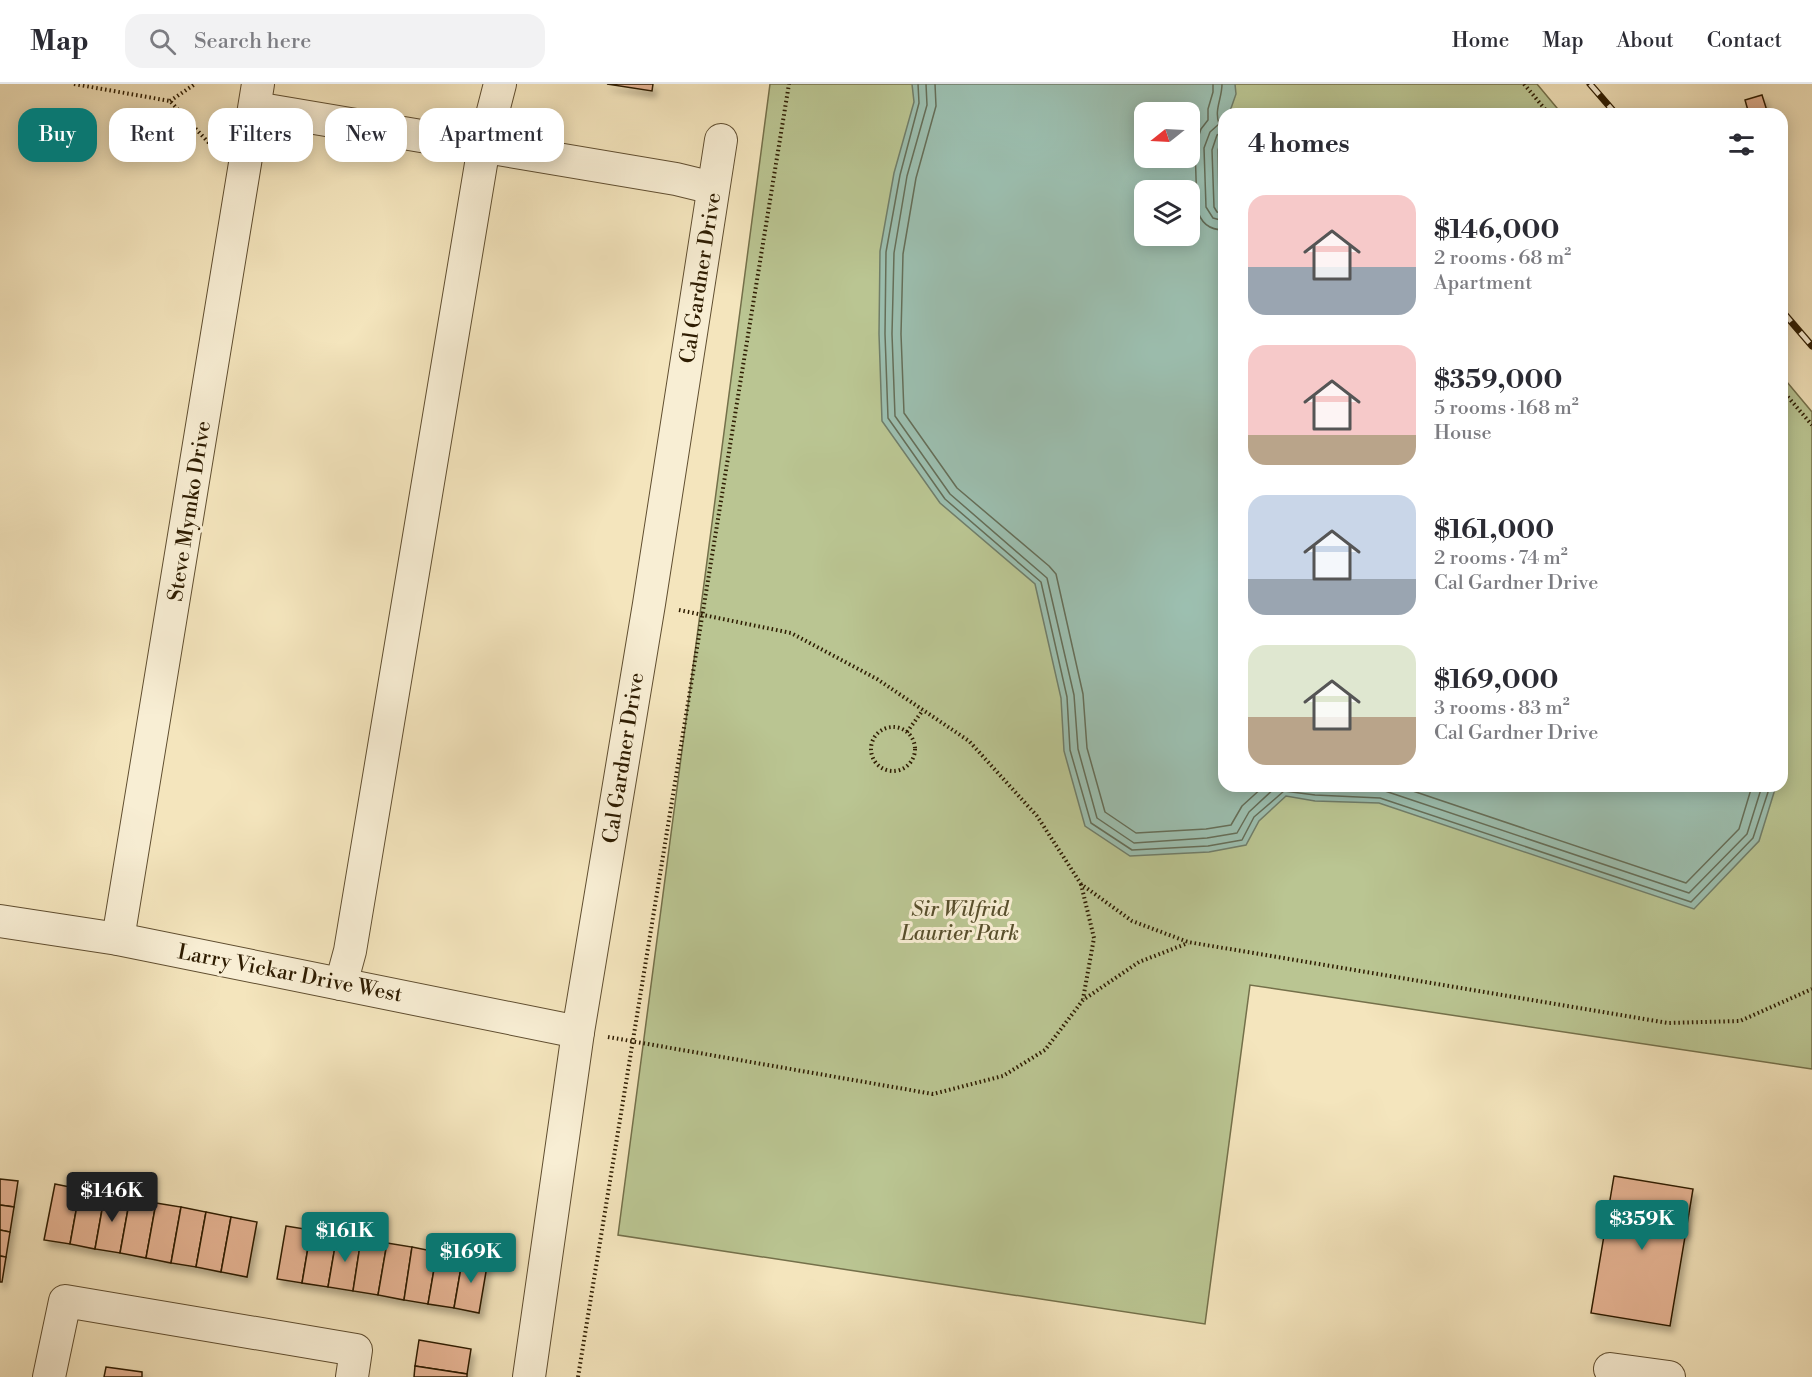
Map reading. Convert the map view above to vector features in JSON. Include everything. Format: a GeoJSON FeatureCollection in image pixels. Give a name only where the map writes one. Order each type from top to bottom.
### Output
{"type":"FeatureCollection","features":[{"type":"Feature","properties":{"kind":"street"},"geometry":{"type":"LineString","coordinates":[[494,108],[500,84]]}},
{"type":"Feature","properties":{"kind":"street"},"geometry":{"type":"LineString","coordinates":[[257,96],[419,132]]}},
{"type":"Feature","properties":{"kind":"street","name":"Cal Gardner Drive"},"geometry":{"type":"LineString","coordinates":[[530,1377],[578,1032],[649,604],[722,140]]}},
{"type":"Feature","properties":{"kind":"street"},"geometry":{"type":"LineString","coordinates":[[564,160],[676,179],[713,188]]}},
{"type":"Feature","properties":{"kind":"street","name":"Steve Mymko Drive"},"geometry":{"type":"LineString","coordinates":[[118,939],[247,162]]}},
{"type":"Feature","properties":{"kind":"street"},"geometry":{"type":"LineString","coordinates":[[341,984],[350,951],[481,162]]}},
{"type":"Feature","properties":{"kind":"street","name":"Larry Vickar Drive West"},"geometry":{"type":"LineString","coordinates":[[0,921],[118,939],[578,1032]]}},
{"type":"Feature","properties":{"kind":"street"},"geometry":{"type":"LineString","coordinates":[[49,1377],[65,1300],[356,1350],[352,1377]]}},
{"type":"Feature","properties":{"kind":"street"},"geometry":{"type":"LineString","coordinates":[[1610,1369],[1669,1377]]}},
{"type":"Feature","properties":{"kind":"path"},"geometry":{"type":"LineString","coordinates":[[74,84],[170,101],[208,142]]}},
{"type":"Feature","properties":{"kind":"path"},"geometry":{"type":"LineString","coordinates":[[170,101],[195,84]]}},
{"type":"Feature","properties":{"kind":"path"},"geometry":{"type":"LineString","coordinates":[[578,1377],[789,84]]}},
{"type":"Feature","properties":{"kind":"path"},"geometry":{"type":"LineString","coordinates":[[1524,84],[1544,108]]}},
{"type":"Feature","properties":{"kind":"path"},"geometry":{"type":"LineString","coordinates":[[1788,397],[1812,425]]}},
{"type":"Feature","properties":{"kind":"path"},"geometry":{"type":"LineString","coordinates":[[649,604],[791,633],[877,679],[969,741],[1037,816],[1081,884],[1095,938],[1083,1000]]}},
{"type":"Feature","properties":{"kind":"path"},"geometry":{"type":"LineString","coordinates":[[907,732],[923,710]]}},
{"type":"Feature","properties":{"kind":"path"},"geometry":{"type":"LineString","coordinates":[[893,727],[907,732],[915,744],[913,758],[898,771],[884,770],[873,759],[871,752],[874,737],[885,728],[893,727]]}},
{"type":"Feature","properties":{"kind":"path"},"geometry":{"type":"LineString","coordinates":[[1081,884],[1131,921],[1188,942],[1668,1023],[1740,1021],[1812,989]]}},
{"type":"Feature","properties":{"kind":"path"},"geometry":{"type":"LineString","coordinates":[[578,1032],[933,1094],[1003,1076],[1045,1050],[1083,1000],[1139,962],[1188,942]]}},
{"type":"Feature","properties":{"kind":"green space","name":"Sir Wilfrid Laurier Park"},"geometry":{"type":"Polygon","coordinates":[[[770,84],[1537,84],[1557,108],[1218,108],[1218,792],[1788,792],[1788,383],[1812,412],[1812,1069],[1250,985],[1205,1324],[618,1235],[770,84]]]}},
{"type":"Feature","properties":{"kind":"water"},"geometry":{"type":"Polygon","coordinates":[[[912,84],[1235,84],[1236,94],[1231,108],[1218,108],[1218,792],[1774,792],[1759,841],[1694,909],[1379,803],[1315,801],[1286,796],[1259,821],[1246,845],[1209,852],[1130,856],[1085,826],[1064,751],[1061,698],[1035,584],[940,503],[882,421],[879,334],[880,251],[894,173],[914,102],[912,84]]]}},
{"type":"Feature","properties":{"kind":"building"},"geometry":{"type":"Polygon","coordinates":[[[607,84],[653,84],[652,91],[607,84]]]}},
{"type":"Feature","properties":{"kind":"building"},"geometry":{"type":"Polygon","coordinates":[[[1762,95],[1766,108],[1747,108],[1745,100],[1762,95]]]}},
{"type":"Feature","properties":{"kind":"building"},"geometry":{"type":"Polygon","coordinates":[[[1614,1176],[1693,1189],[1670,1326],[1591,1313],[1614,1176]]]}},
{"type":"Feature","properties":{"kind":"building"},"geometry":{"type":"Polygon","coordinates":[[[0,1179],[18,1181],[14,1207],[0,1205],[0,1179]]]}},
{"type":"Feature","properties":{"kind":"building"},"geometry":{"type":"Polygon","coordinates":[[[55,1184],[80,1189],[70,1244],[44,1240],[55,1184]]]}},
{"type":"Feature","properties":{"kind":"building"},"geometry":{"type":"Polygon","coordinates":[[[80,1189],[105,1193],[95,1249],[70,1244],[80,1189]]]}},
{"type":"Feature","properties":{"kind":"building"},"geometry":{"type":"Polygon","coordinates":[[[105,1193],[130,1198],[120,1253],[95,1249],[105,1193]]]}},
{"type":"Feature","properties":{"kind":"building"},"geometry":{"type":"Polygon","coordinates":[[[130,1198],[156,1203],[146,1258],[120,1253],[130,1198]]]}},
{"type":"Feature","properties":{"kind":"building"},"geometry":{"type":"Polygon","coordinates":[[[156,1203],[181,1207],[171,1263],[146,1258],[156,1203]]]}},
{"type":"Feature","properties":{"kind":"building"},"geometry":{"type":"Polygon","coordinates":[[[0,1205],[14,1207],[10,1232],[0,1230],[0,1205]]]}},
{"type":"Feature","properties":{"kind":"building"},"geometry":{"type":"Polygon","coordinates":[[[181,1207],[206,1212],[196,1267],[171,1263],[181,1207]]]}},
{"type":"Feature","properties":{"kind":"building"},"geometry":{"type":"Polygon","coordinates":[[[206,1212],[231,1217],[221,1272],[196,1267],[206,1212]]]}},
{"type":"Feature","properties":{"kind":"building"},"geometry":{"type":"Polygon","coordinates":[[[231,1217],[257,1222],[247,1277],[221,1272],[231,1217]]]}},
{"type":"Feature","properties":{"kind":"building"},"geometry":{"type":"Polygon","coordinates":[[[286,1226],[311,1230],[302,1283],[277,1279],[286,1226]]]}},
{"type":"Feature","properties":{"kind":"building"},"geometry":{"type":"Polygon","coordinates":[[[0,1230],[10,1232],[6,1257],[0,1256],[0,1230]]]}},
{"type":"Feature","properties":{"kind":"building"},"geometry":{"type":"Polygon","coordinates":[[[311,1230],[337,1235],[328,1287],[302,1283],[311,1230]]]}},
{"type":"Feature","properties":{"kind":"building"},"geometry":{"type":"Polygon","coordinates":[[[337,1235],[361,1239],[353,1291],[328,1287],[337,1235]]]}},
{"type":"Feature","properties":{"kind":"building"},"geometry":{"type":"Polygon","coordinates":[[[361,1239],[387,1243],[378,1295],[353,1291],[361,1239]]]}},
{"type":"Feature","properties":{"kind":"building"},"geometry":{"type":"Polygon","coordinates":[[[387,1243],[412,1247],[404,1300],[378,1295],[387,1243]]]}},
{"type":"Feature","properties":{"kind":"building"},"geometry":{"type":"Polygon","coordinates":[[[412,1247],[437,1252],[428,1304],[404,1300],[412,1247]]]}},
{"type":"Feature","properties":{"kind":"building"},"geometry":{"type":"Polygon","coordinates":[[[437,1252],[463,1256],[454,1308],[428,1304],[437,1252]]]}},
{"type":"Feature","properties":{"kind":"building"},"geometry":{"type":"Polygon","coordinates":[[[0,1256],[6,1257],[2,1282],[0,1282],[0,1256]]]}},
{"type":"Feature","properties":{"kind":"building"},"geometry":{"type":"Polygon","coordinates":[[[463,1256],[488,1260],[479,1313],[454,1308],[463,1256]]]}},
{"type":"Feature","properties":{"kind":"building"},"geometry":{"type":"Polygon","coordinates":[[[419,1340],[471,1349],[467,1374],[415,1366],[419,1340]]]}},
{"type":"Feature","properties":{"kind":"building"},"geometry":{"type":"Polygon","coordinates":[[[415,1366],[467,1374],[467,1377],[414,1377],[415,1366]]]}},
{"type":"Feature","properties":{"kind":"building"},"geometry":{"type":"Polygon","coordinates":[[[106,1367],[142,1372],[142,1377],[104,1377],[106,1367]]]}},
{"type":"Feature","properties":{"kind":"railway"},"geometry":{"type":"LineString","coordinates":[[1590,84],[1611,108]]}},
{"type":"Feature","properties":{"kind":"railway"},"geometry":{"type":"LineString","coordinates":[[1788,318],[1812,346]]}}]}
